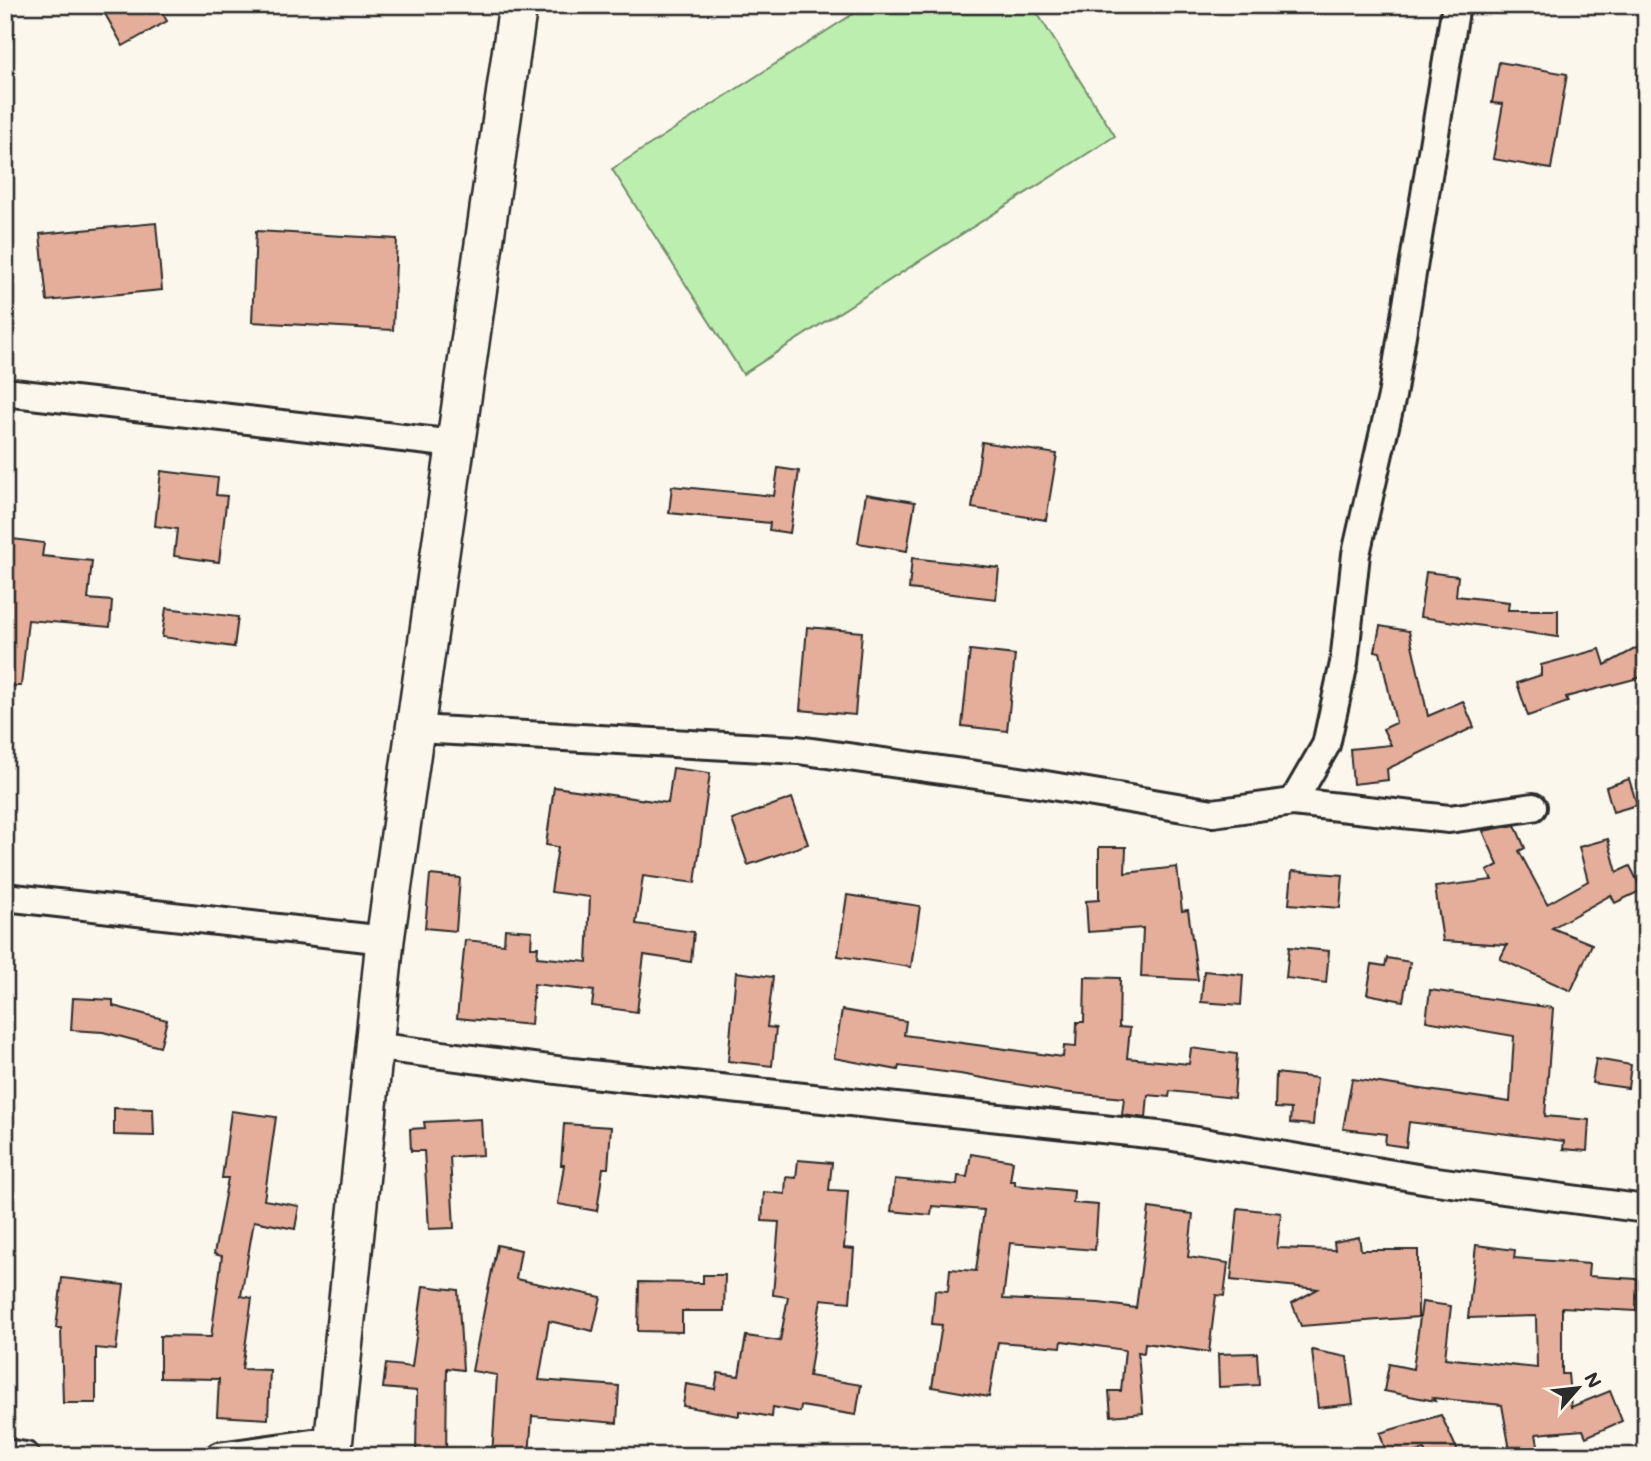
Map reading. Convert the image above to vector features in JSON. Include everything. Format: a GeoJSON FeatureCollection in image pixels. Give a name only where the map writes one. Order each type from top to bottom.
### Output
{"type":"FeatureCollection","features":[{"type":"Feature","properties":{"kind":"main road"},"geometry":{"type":"LineString","coordinates":[[333,1448],[372,1046],[385,940],[518,5]]}},
{"type":"Feature","properties":{"kind":"street"},"geometry":{"type":"LineString","coordinates":[[1293,802],[1326,745],[1344,663],[1356,554],[1392,396],[1456,5]]}},
{"type":"Feature","properties":{"kind":"street"},"geometry":{"type":"LineString","coordinates":[[5,392],[455,444]]}},
{"type":"Feature","properties":{"kind":"street"},"geometry":{"type":"LineString","coordinates":[[417,729],[798,750],[1213,813],[1293,802],[1449,819],[1533,807]]}},
{"type":"Feature","properties":{"kind":"street"},"geometry":{"type":"LineString","coordinates":[[5,897],[385,940]]}},
{"type":"Feature","properties":{"kind":"street"},"geometry":{"type":"LineString","coordinates":[[372,1046],[572,1072],[1167,1136],[1429,1180],[1646,1209]]}},
{"type":"Feature","properties":{"kind":"street"},"geometry":{"type":"LineString","coordinates":[[219,1456],[333,1448]]}},
{"type":"Feature","properties":{"kind":"street"},"geometry":{"type":"LineString","coordinates":[[5,1453],[26,1456]]}},
{"type":"Feature","properties":{"kind":"green space"},"geometry":{"type":"Polygon","coordinates":[[[867,5],[1032,5],[1115,136],[743,374],[612,169],[867,5]]]}},
{"type":"Feature","properties":{"kind":"building"},"geometry":{"type":"Polygon","coordinates":[[[100,5],[158,5],[167,21],[123,46],[100,5]]]}},
{"type":"Feature","properties":{"kind":"building"},"geometry":{"type":"Polygon","coordinates":[[[1499,62],[1567,74],[1551,169],[1493,159],[1503,104],[1492,103],[1499,62]]]}},
{"type":"Feature","properties":{"kind":"building"},"geometry":{"type":"Polygon","coordinates":[[[156,223],[162,290],[47,301],[40,234],[156,223]]]}},
{"type":"Feature","properties":{"kind":"building"},"geometry":{"type":"Polygon","coordinates":[[[256,231],[397,239],[393,330],[252,322],[256,231]]]}},
{"type":"Feature","properties":{"kind":"building"},"geometry":{"type":"Polygon","coordinates":[[[982,442],[1057,454],[1046,520],[972,508],[982,442]]]}},
{"type":"Feature","properties":{"kind":"building"},"geometry":{"type":"Polygon","coordinates":[[[778,468],[799,471],[790,533],[769,530],[770,523],[669,513],[672,486],[774,496],[778,468]]]}},
{"type":"Feature","properties":{"kind":"building"},"geometry":{"type":"Polygon","coordinates":[[[161,471],[218,478],[216,495],[227,496],[219,562],[174,556],[177,529],[155,526],[161,471]]]}},
{"type":"Feature","properties":{"kind":"building"},"geometry":{"type":"Polygon","coordinates":[[[866,494],[915,502],[907,551],[858,543],[866,494]]]}},
{"type":"Feature","properties":{"kind":"building"},"geometry":{"type":"Polygon","coordinates":[[[5,538],[44,543],[42,556],[92,561],[88,599],[112,601],[110,627],[28,620],[21,686],[5,686],[5,538]]]}},
{"type":"Feature","properties":{"kind":"building"},"geometry":{"type":"Polygon","coordinates":[[[912,558],[999,568],[996,599],[909,589],[912,558]]]}},
{"type":"Feature","properties":{"kind":"building"},"geometry":{"type":"Polygon","coordinates":[[[1426,572],[1458,576],[1456,596],[1509,602],[1508,610],[1558,610],[1558,637],[1420,617],[1426,572]]]}},
{"type":"Feature","properties":{"kind":"building"},"geometry":{"type":"Polygon","coordinates":[[[166,608],[238,617],[234,647],[162,637],[166,608]]]}},
{"type":"Feature","properties":{"kind":"building"},"geometry":{"type":"Polygon","coordinates":[[[1380,626],[1409,631],[1428,716],[1463,701],[1474,727],[1387,769],[1388,780],[1353,784],[1350,749],[1391,745],[1383,729],[1396,723],[1380,652],[1375,651],[1380,626]]]}},
{"type":"Feature","properties":{"kind":"building"},"geometry":{"type":"Polygon","coordinates":[[[807,627],[862,632],[855,715],[800,710],[807,627]]]}},
{"type":"Feature","properties":{"kind":"building"},"geometry":{"type":"Polygon","coordinates":[[[1646,643],[1646,676],[1566,697],[1568,702],[1528,716],[1517,683],[1541,675],[1541,665],[1600,649],[1605,665],[1646,643]]]}},
{"type":"Feature","properties":{"kind":"building"},"geometry":{"type":"Polygon","coordinates":[[[970,650],[1015,655],[1007,731],[962,726],[970,650]]]}},
{"type":"Feature","properties":{"kind":"building"},"geometry":{"type":"Polygon","coordinates":[[[673,768],[710,773],[695,883],[643,876],[636,924],[694,932],[691,962],[644,955],[637,1012],[592,1006],[594,991],[534,984],[531,1025],[457,1018],[465,940],[504,944],[505,929],[532,931],[531,947],[538,947],[537,957],[587,962],[590,897],[551,892],[558,847],[546,845],[554,787],[668,803],[673,768]]]}},
{"type":"Feature","properties":{"kind":"building"},"geometry":{"type":"Polygon","coordinates":[[[1629,779],[1637,805],[1613,812],[1606,787],[1629,779]]]}},
{"type":"Feature","properties":{"kind":"building"},"geometry":{"type":"Polygon","coordinates":[[[792,798],[808,844],[748,865],[732,820],[792,798]]]}},
{"type":"Feature","properties":{"kind":"building"},"geometry":{"type":"Polygon","coordinates":[[[1515,825],[1525,848],[1519,851],[1547,904],[1588,881],[1579,847],[1608,839],[1617,872],[1630,866],[1642,890],[1615,903],[1611,895],[1552,928],[1592,944],[1571,991],[1500,959],[1507,945],[1443,941],[1435,887],[1492,880],[1487,871],[1498,865],[1483,831],[1515,825]]]}},
{"type":"Feature","properties":{"kind":"building"},"geometry":{"type":"Polygon","coordinates":[[[1099,847],[1126,847],[1125,873],[1177,867],[1182,911],[1188,910],[1198,980],[1141,977],[1143,928],[1088,932],[1086,901],[1099,900],[1099,847]]]}},
{"type":"Feature","properties":{"kind":"building"},"geometry":{"type":"Polygon","coordinates":[[[1292,871],[1343,875],[1340,908],[1289,904],[1292,871]]]}},
{"type":"Feature","properties":{"kind":"building"},"geometry":{"type":"Polygon","coordinates":[[[430,875],[460,878],[456,931],[425,928],[430,875]]]}},
{"type":"Feature","properties":{"kind":"building"},"geometry":{"type":"Polygon","coordinates":[[[847,895],[920,906],[911,967],[838,956],[847,895]]]}},
{"type":"Feature","properties":{"kind":"building"},"geometry":{"type":"Polygon","coordinates":[[[1289,947],[1329,951],[1326,983],[1286,978],[1289,947]]]}},
{"type":"Feature","properties":{"kind":"building"},"geometry":{"type":"Polygon","coordinates":[[[1387,958],[1410,962],[1403,1001],[1367,994],[1372,964],[1385,966],[1387,958]]]}},
{"type":"Feature","properties":{"kind":"building"},"geometry":{"type":"Polygon","coordinates":[[[1204,971],[1243,975],[1241,1005],[1201,1002],[1204,971]]]}},
{"type":"Feature","properties":{"kind":"building"},"geometry":{"type":"Polygon","coordinates":[[[736,972],[773,977],[767,1027],[776,1028],[772,1066],[728,1061],[736,972]]]}},
{"type":"Feature","properties":{"kind":"building"},"geometry":{"type":"Polygon","coordinates":[[[1085,977],[1120,978],[1119,1027],[1130,1028],[1127,1058],[1189,1064],[1191,1048],[1237,1054],[1234,1098],[1170,1091],[1169,1097],[1148,1095],[1146,1118],[1122,1115],[1124,1098],[1061,1092],[899,1066],[898,1070],[834,1058],[842,1010],[906,1021],[904,1035],[1063,1057],[1064,1046],[1076,1047],[1077,1022],[1084,1022],[1085,977]]]}},
{"type":"Feature","properties":{"kind":"building"},"geometry":{"type":"Polygon","coordinates":[[[1430,990],[1553,1008],[1545,1116],[1589,1120],[1587,1151],[1563,1149],[1564,1141],[1409,1122],[1406,1147],[1385,1144],[1386,1134],[1343,1129],[1352,1079],[1510,1102],[1514,1036],[1426,1021],[1430,990]]]}},
{"type":"Feature","properties":{"kind":"building"},"geometry":{"type":"Polygon","coordinates":[[[73,998],[113,1000],[113,1006],[167,1020],[160,1047],[103,1032],[71,1030],[73,998]]]}},
{"type":"Feature","properties":{"kind":"building"},"geometry":{"type":"Polygon","coordinates":[[[1596,1059],[1631,1065],[1628,1088],[1592,1083],[1596,1059]]]}},
{"type":"Feature","properties":{"kind":"building"},"geometry":{"type":"Polygon","coordinates":[[[1276,1073],[1317,1078],[1313,1125],[1290,1123],[1291,1109],[1275,1108],[1276,1073]]]}},
{"type":"Feature","properties":{"kind":"building"},"geometry":{"type":"Polygon","coordinates":[[[114,1108],[153,1109],[154,1136],[114,1135],[114,1108]]]}},
{"type":"Feature","properties":{"kind":"building"},"geometry":{"type":"Polygon","coordinates":[[[231,1111],[276,1117],[264,1200],[299,1206],[295,1229],[254,1221],[241,1296],[252,1298],[242,1369],[270,1370],[268,1419],[217,1416],[219,1379],[160,1378],[160,1336],[211,1337],[222,1256],[214,1254],[228,1178],[222,1178],[231,1111]]]}},
{"type":"Feature","properties":{"kind":"building"},"geometry":{"type":"Polygon","coordinates":[[[481,1119],[483,1155],[450,1157],[454,1228],[429,1229],[424,1151],[411,1151],[410,1129],[425,1128],[424,1122],[481,1119]]]}},
{"type":"Feature","properties":{"kind":"building"},"geometry":{"type":"Polygon","coordinates":[[[564,1124],[611,1127],[608,1168],[603,1168],[597,1211],[558,1204],[564,1165],[561,1165],[564,1124]]]}},
{"type":"Feature","properties":{"kind":"building"},"geometry":{"type":"Polygon","coordinates":[[[971,1154],[1013,1161],[1010,1181],[1015,1181],[1015,1185],[1074,1191],[1073,1203],[1098,1205],[1095,1250],[1010,1243],[1003,1299],[1099,1303],[1136,1308],[1149,1208],[1193,1214],[1188,1257],[1228,1263],[1224,1296],[1216,1295],[1209,1352],[1145,1343],[1144,1353],[1138,1352],[1143,1413],[1111,1416],[1109,1391],[1121,1391],[1125,1350],[1062,1341],[1061,1347],[998,1342],[989,1397],[932,1387],[942,1325],[932,1324],[935,1290],[948,1291],[950,1269],[976,1271],[984,1210],[932,1206],[931,1215],[891,1211],[895,1179],[957,1185],[958,1176],[967,1177],[971,1154]]]}},
{"type":"Feature","properties":{"kind":"building"},"geometry":{"type":"Polygon","coordinates":[[[798,1160],[832,1163],[829,1190],[848,1191],[844,1248],[854,1249],[850,1302],[821,1299],[809,1376],[861,1385],[856,1415],[801,1406],[800,1412],[773,1407],[772,1417],[739,1411],[739,1416],[683,1406],[686,1384],[715,1389],[718,1373],[739,1376],[746,1336],[780,1341],[788,1297],[773,1295],[779,1222],[762,1221],[764,1192],[785,1194],[786,1177],[796,1178],[798,1160]]]}},
{"type":"Feature","properties":{"kind":"building"},"geometry":{"type":"Polygon","coordinates":[[[1238,1208],[1281,1213],[1277,1248],[1335,1250],[1334,1242],[1359,1237],[1361,1250],[1418,1250],[1418,1317],[1301,1326],[1292,1303],[1318,1289],[1231,1280],[1238,1208]]]}},
{"type":"Feature","properties":{"kind":"building"},"geometry":{"type":"Polygon","coordinates":[[[497,1245],[521,1250],[516,1279],[601,1297],[593,1331],[549,1321],[539,1380],[619,1386],[617,1423],[532,1416],[529,1456],[492,1456],[497,1375],[472,1371],[497,1245]]]}},
{"type":"Feature","properties":{"kind":"building"},"geometry":{"type":"Polygon","coordinates":[[[1476,1245],[1515,1250],[1514,1258],[1589,1264],[1588,1276],[1637,1279],[1636,1311],[1562,1307],[1562,1374],[1568,1374],[1571,1407],[1610,1391],[1622,1421],[1586,1437],[1583,1430],[1536,1434],[1540,1456],[1511,1456],[1502,1405],[1433,1398],[1435,1401],[1384,1391],[1389,1364],[1413,1369],[1422,1302],[1451,1306],[1445,1358],[1537,1368],[1536,1316],[1468,1318],[1476,1245]]]}},
{"type":"Feature","properties":{"kind":"building"},"geometry":{"type":"Polygon","coordinates":[[[703,1275],[725,1275],[724,1311],[682,1311],[682,1332],[638,1331],[639,1282],[703,1283],[703,1275]]]}},
{"type":"Feature","properties":{"kind":"building"},"geometry":{"type":"Polygon","coordinates":[[[62,1278],[124,1285],[116,1350],[96,1348],[96,1403],[63,1403],[61,1328],[56,1328],[62,1278]]]}},
{"type":"Feature","properties":{"kind":"building"},"geometry":{"type":"Polygon","coordinates":[[[423,1286],[458,1290],[463,1370],[447,1368],[446,1456],[416,1456],[417,1391],[383,1388],[386,1364],[412,1367],[423,1286]]]}},
{"type":"Feature","properties":{"kind":"building"},"geometry":{"type":"Polygon","coordinates":[[[1312,1350],[1347,1357],[1353,1404],[1318,1408],[1312,1350]]]}},
{"type":"Feature","properties":{"kind":"building"},"geometry":{"type":"Polygon","coordinates":[[[1257,1353],[1259,1385],[1219,1387],[1218,1354],[1257,1353]]]}},
{"type":"Feature","properties":{"kind":"building"},"geometry":{"type":"Polygon","coordinates":[[[1441,1415],[1460,1456],[1427,1456],[1424,1450],[1404,1456],[1387,1456],[1380,1433],[1441,1415]]]}}]}
